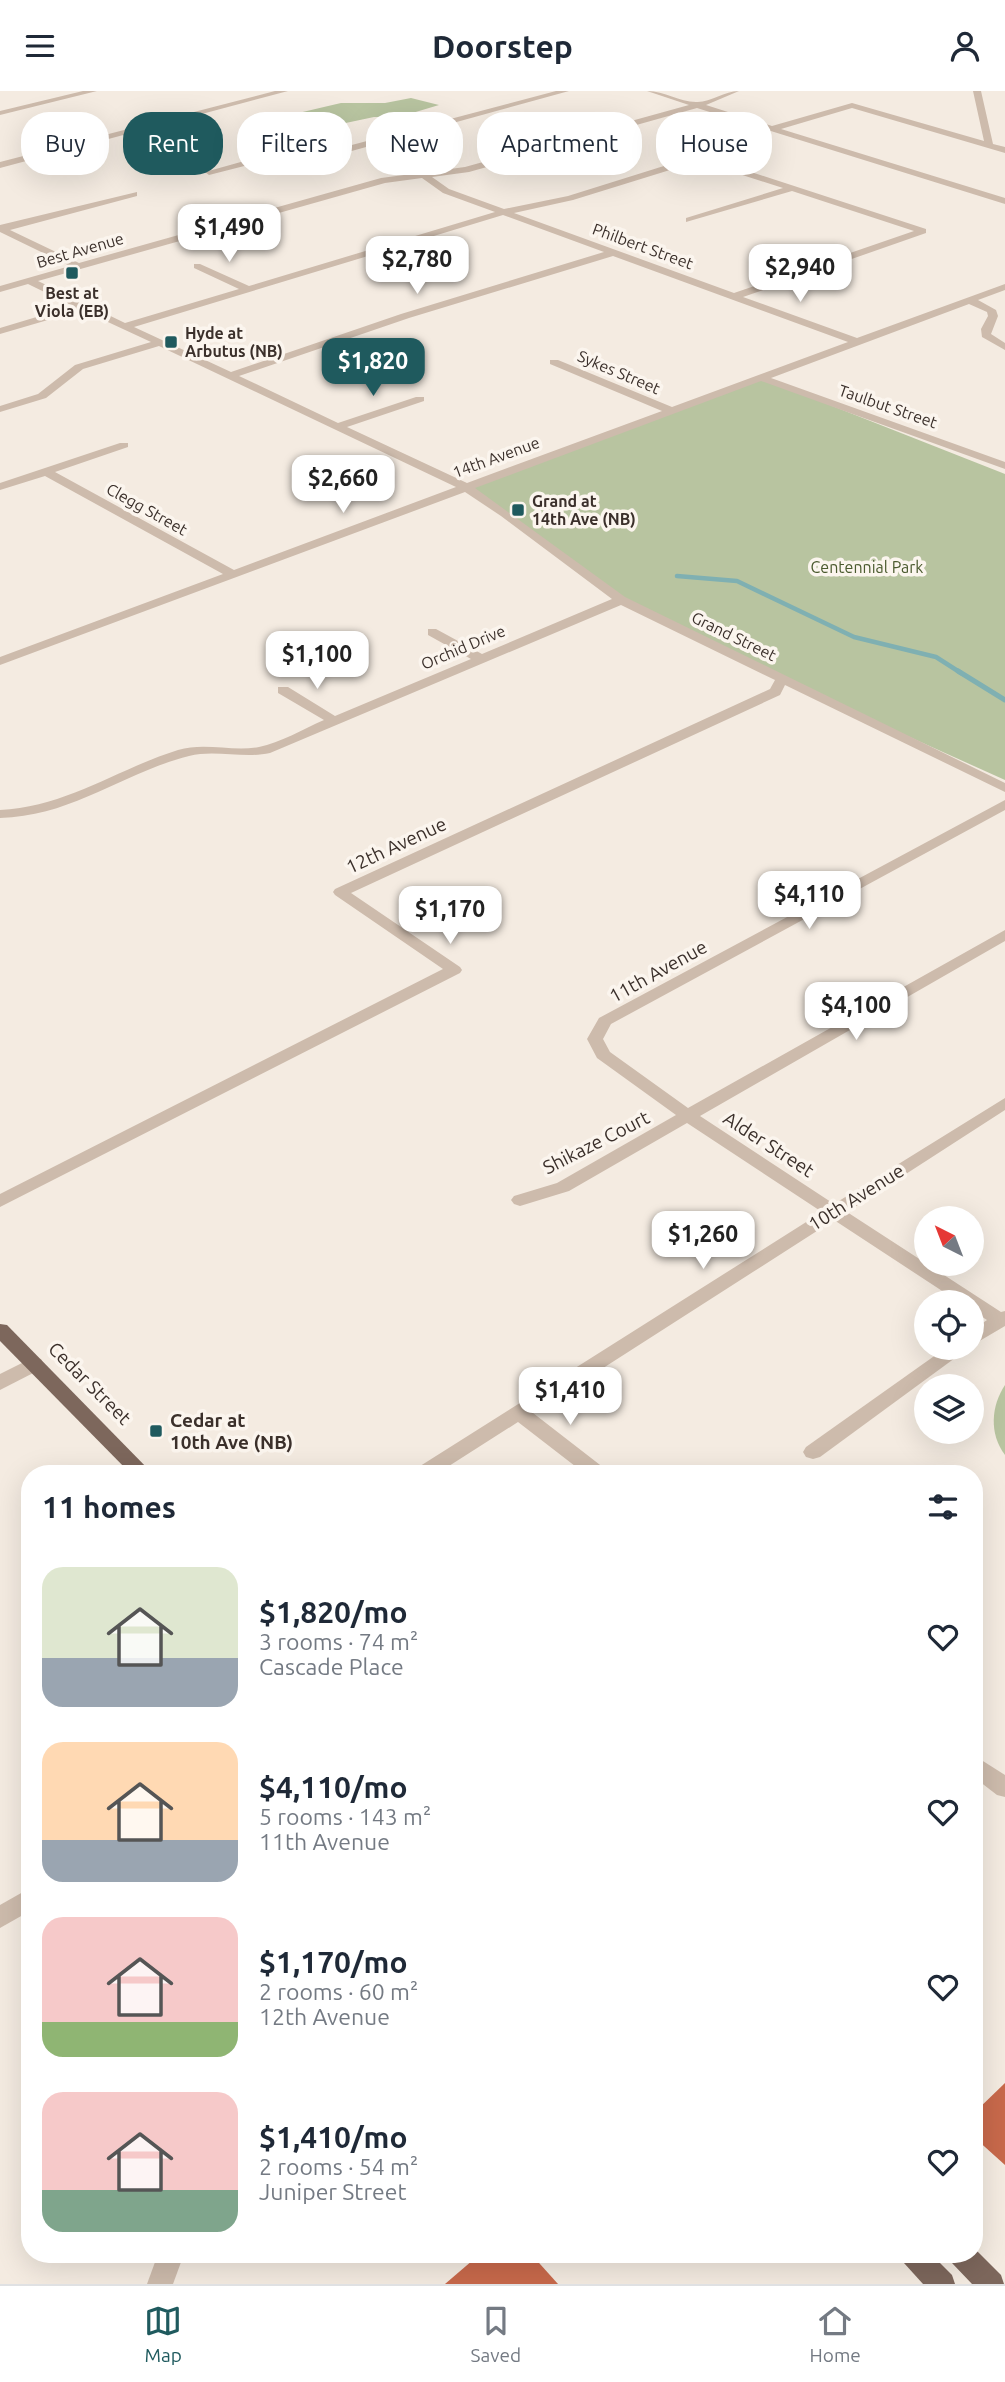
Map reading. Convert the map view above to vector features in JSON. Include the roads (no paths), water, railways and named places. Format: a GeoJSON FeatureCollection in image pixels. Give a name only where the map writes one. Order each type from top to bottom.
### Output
{"type":"FeatureCollection","features":[{"type":"Feature","properties":{"kind":"main road","name":"Cedar Street"},"geometry":{"type":"LineString","coordinates":[[0,1330],[134,1465]]}},
{"type":"Feature","properties":{"kind":"main road"},"geometry":{"type":"LineString","coordinates":[[922,2263],[942,2284]]}},
{"type":"Feature","properties":{"kind":"main road"},"geometry":{"type":"LineString","coordinates":[[970,2263],[991,2284]]}},
{"type":"Feature","properties":{"kind":"street"},"geometry":{"type":"LineString","coordinates":[[0,113],[93,91]]}},
{"type":"Feature","properties":{"kind":"street"},"geometry":{"type":"LineString","coordinates":[[0,165],[284,91]]}},
{"type":"Feature","properties":{"kind":"street"},"geometry":{"type":"LineString","coordinates":[[223,168],[291,151],[348,149],[565,91]]}},
{"type":"Feature","properties":{"kind":"street"},"geometry":{"type":"LineString","coordinates":[[651,91],[1005,201]]}},
{"type":"Feature","properties":{"kind":"street","name":"Best Avenue"},"geometry":{"type":"LineString","coordinates":[[463,170],[699,105],[735,91]]}},
{"type":"Feature","properties":{"kind":"street"},"geometry":{"type":"LineString","coordinates":[[977,91],[989,145]]}},
{"type":"Feature","properties":{"kind":"street"},"geometry":{"type":"LineString","coordinates":[[774,128],[853,101],[1005,150]]}},
{"type":"Feature","properties":{"kind":"street"},"geometry":{"type":"LineString","coordinates":[[125,326],[504,212],[569,198],[699,158],[923,231],[735,296]]}},
{"type":"Feature","properties":{"kind":"street","name":"Best Avenue"},"geometry":{"type":"LineString","coordinates":[[0,289],[384,180],[424,175]]}},
{"type":"Feature","properties":{"kind":"street","name":"Philbert Street"},"geometry":{"type":"LineString","coordinates":[[424,175],[446,191],[855,341]]}},
{"type":"Feature","properties":{"kind":"street"},"geometry":{"type":"LineString","coordinates":[[689,220],[790,189]]}},
{"type":"Feature","properties":{"kind":"street"},"geometry":{"type":"LineString","coordinates":[[1,229],[134,194]]}},
{"type":"Feature","properties":{"kind":"street"},"geometry":{"type":"LineString","coordinates":[[1,229],[77,267]]}},
{"type":"Feature","properties":{"kind":"street"},"geometry":{"type":"LineString","coordinates":[[230,376],[405,316],[615,252]]}},
{"type":"Feature","properties":{"kind":"street"},"geometry":{"type":"LineString","coordinates":[[197,266],[248,289]]}},
{"type":"Feature","properties":{"kind":"street","name":"Grand Street"},"geometry":{"type":"LineString","coordinates":[[29,281],[465,487],[498,506],[583,576],[621,600],[1005,788]]}},
{"type":"Feature","properties":{"kind":"street","name":"14th Avenue"},"geometry":{"type":"LineString","coordinates":[[0,661],[1005,287]]}},
{"type":"Feature","properties":{"kind":"street"},"geometry":{"type":"LineString","coordinates":[[969,300],[991,310],[993,316],[986,335],[1005,347]]}},
{"type":"Feature","properties":{"kind":"street"},"geometry":{"type":"LineString","coordinates":[[0,331],[83,306]]}},
{"type":"Feature","properties":{"kind":"street"},"geometry":{"type":"LineString","coordinates":[[0,409],[42,397],[79,367],[160,342]]}},
{"type":"Feature","properties":{"kind":"street","name":"Sykes Street"},"geometry":{"type":"LineString","coordinates":[[554,362],[671,411]]}},
{"type":"Feature","properties":{"kind":"street","name":"Taulbut Street"},"geometry":{"type":"LineString","coordinates":[[759,377],[1005,466]]}},
{"type":"Feature","properties":{"kind":"street"},"geometry":{"type":"LineString","coordinates":[[337,427],[420,399]]}},
{"type":"Feature","properties":{"kind":"street"},"geometry":{"type":"LineString","coordinates":[[0,488],[124,445]]}},
{"type":"Feature","properties":{"kind":"street","name":"Clegg Street"},"geometry":{"type":"LineString","coordinates":[[47,472],[233,574]]}},
{"type":"Feature","properties":{"kind":"street"},"geometry":{"type":"LineString","coordinates":[[494,476],[492,485],[498,506]]}},
{"type":"Feature","properties":{"kind":"street","name":"Orchid Drive"},"geometry":{"type":"LineString","coordinates":[[0,814],[44,809],[181,753],[256,752],[621,600]]}},
{"type":"Feature","properties":{"kind":"street"},"geometry":{"type":"LineString","coordinates":[[432,632],[481,659]]}},
{"type":"Feature","properties":{"kind":"street","name":"12th Avenue"},"geometry":{"type":"LineString","coordinates":[[0,1201],[454,970],[340,892],[775,692],[782,679]]}},
{"type":"Feature","properties":{"kind":"street"},"geometry":{"type":"LineString","coordinates":[[282,690],[334,720]]}},
{"type":"Feature","properties":{"kind":"street","name":"11th Avenue"},"geometry":{"type":"LineString","coordinates":[[595,1039],[606,1021],[1005,804]]}},
{"type":"Feature","properties":{"kind":"street","name":"Shikaze Court"},"geometry":{"type":"LineString","coordinates":[[520,1200],[563,1187],[1005,935]]}},
{"type":"Feature","properties":{"kind":"street","name":"Alder Street"},"geometry":{"type":"LineString","coordinates":[[595,1039],[603,1055],[689,1117],[1002,1318]]}},
{"type":"Feature","properties":{"kind":"street","name":"10th Avenue"},"geometry":{"type":"LineString","coordinates":[[436,1465],[1005,1103]]}},
{"type":"Feature","properties":{"kind":"street"},"geometry":{"type":"LineString","coordinates":[[984,1331],[1002,1318]]}},
{"type":"Feature","properties":{"kind":"street"},"geometry":{"type":"LineString","coordinates":[[813,1453],[943,1360]]}},
{"type":"Feature","properties":{"kind":"street"},"geometry":{"type":"LineString","coordinates":[[0,1383],[34,1364]]}},
{"type":"Feature","properties":{"kind":"street"},"geometry":{"type":"LineString","coordinates":[[518,1412],[587,1465]]}},
{"type":"Feature","properties":{"kind":"street"},"geometry":{"type":"LineString","coordinates":[[983,1771],[1005,1788]]}},
{"type":"Feature","properties":{"kind":"street"},"geometry":{"type":"LineString","coordinates":[[0,1918],[21,1904]]}},
{"type":"Feature","properties":{"kind":"street"},"geometry":{"type":"LineString","coordinates":[[160,2284],[168,2263]]}},
{"type":"Feature","properties":{"kind":"waterway"},"geometry":{"type":"LineString","coordinates":[[677,576],[737,581],[854,637],[936,657],[961,673]]}},
{"type":"Feature","properties":{"kind":"waterway"},"geometry":{"type":"LineString","coordinates":[[958,671],[1005,700]]}},
{"type":"Feature","properties":{"kind":"place","name":"Best at Viola (EB)"},"geometry":{"type":"Point","coordinates":[72,273]}},
{"type":"Feature","properties":{"kind":"place","name":"Hyde at Arbutus (NB)"},"geometry":{"type":"Point","coordinates":[171,342]}},
{"type":"Feature","properties":{"kind":"place","name":"Grand at 14th Ave (NB)"},"geometry":{"type":"Point","coordinates":[518,510]}},
{"type":"Feature","properties":{"kind":"place","name":"Cedar at 10th Ave (NB)"},"geometry":{"type":"Point","coordinates":[156,1431]}},
{"type":"Feature","properties":{"kind":"park label","name":"Centennial Park"},"geometry":{"type":"Point","coordinates":[867,567]}}]}
